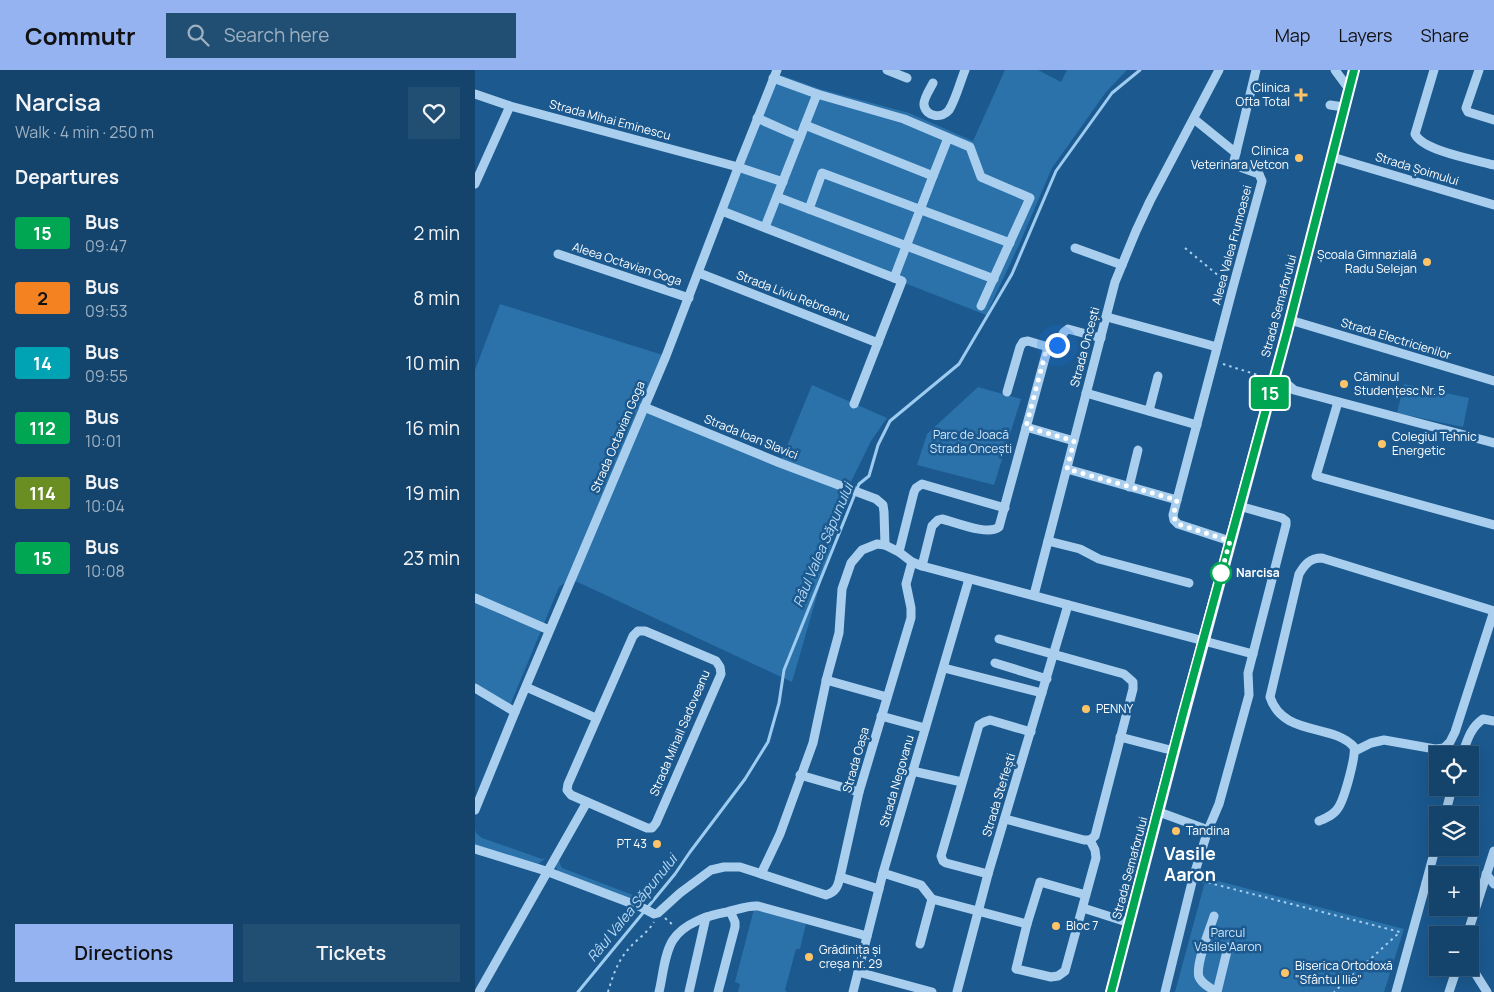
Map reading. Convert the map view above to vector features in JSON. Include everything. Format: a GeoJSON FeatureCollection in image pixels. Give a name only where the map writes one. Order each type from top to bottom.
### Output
{"type":"FeatureCollection","features":[{"type":"Feature","properties":{"kind":"main road","name":"Strada Semaforului"},"geometry":{"type":"LineString","coordinates":[[1111,992],[1290,320],[1354,70]]}},
{"type":"Feature","properties":{"kind":"street"},"geometry":{"type":"LineString","coordinates":[[887,70],[907,78]]}},
{"type":"Feature","properties":{"kind":"street"},"geometry":{"type":"LineString","coordinates":[[933,83],[924,106],[931,115],[943,115],[949,109],[965,70]]}},
{"type":"Feature","properties":{"kind":"street","name":"Strada Oncești"},"geometry":{"type":"LineString","coordinates":[[1034,595],[1121,265],[1147,208],[1219,70]]}},
{"type":"Feature","properties":{"kind":"street"},"geometry":{"type":"LineString","coordinates":[[1194,119],[1236,153],[1256,70]]}},
{"type":"Feature","properties":{"kind":"street"},"geometry":{"type":"LineString","coordinates":[[1335,70],[1349,89]]}},
{"type":"Feature","properties":{"kind":"street","name":"Strada Șoimului"},"geometry":{"type":"LineString","coordinates":[[1434,70],[1415,134],[1417,139],[1431,147],[1494,165]]}},
{"type":"Feature","properties":{"kind":"street"},"geometry":{"type":"LineString","coordinates":[[1479,70],[1466,108],[1468,112],[1494,120]]}},
{"type":"Feature","properties":{"kind":"street"},"geometry":{"type":"LineString","coordinates":[[775,74],[817,94],[904,119],[970,147],[981,177],[1030,198],[981,306]]}},
{"type":"Feature","properties":{"kind":"street","name":"Strada Octavian Goga"},"geometry":{"type":"LineString","coordinates":[[475,810],[518,697],[549,630],[549,620],[564,595],[689,298],[775,74]]}},
{"type":"Feature","properties":{"kind":"street","name":"Strada Mihai Eminescu"},"geometry":{"type":"LineString","coordinates":[[475,94],[511,106],[738,167],[783,182]]}},
{"type":"Feature","properties":{"kind":"street"},"geometry":{"type":"LineString","coordinates":[[765,228],[817,94]]}},
{"type":"Feature","properties":{"kind":"street"},"geometry":{"type":"LineString","coordinates":[[1330,105],[1344,108]]}},
{"type":"Feature","properties":{"kind":"street"},"geometry":{"type":"LineString","coordinates":[[475,184],[478,168],[511,106]]}},
{"type":"Feature","properties":{"kind":"street"},"geometry":{"type":"LineString","coordinates":[[757,118],[800,136]]}},
{"type":"Feature","properties":{"kind":"street"},"geometry":{"type":"LineString","coordinates":[[805,125],[933,176]]}},
{"type":"Feature","properties":{"kind":"street"},"geometry":{"type":"LineString","coordinates":[[854,404],[878,343],[906,247],[948,138]]}},
{"type":"Feature","properties":{"kind":"street","name":"Aleea Valea Frumoasei"},"geometry":{"type":"LineString","coordinates":[[1230,541],[1178,524],[1174,520],[1173,515],[1263,181],[1259,174],[1237,166],[1234,161],[1236,153]]}},
{"type":"Feature","properties":{"kind":"street","name":"Strada Șoimului"},"geometry":{"type":"LineString","coordinates":[[1332,157],[1493,202]]}},
{"type":"Feature","properties":{"kind":"street"},"geometry":{"type":"LineString","coordinates":[[809,209],[822,173],[1011,243]]}},
{"type":"Feature","properties":{"kind":"street"},"geometry":{"type":"LineString","coordinates":[[777,197],[994,279]]}},
{"type":"Feature","properties":{"kind":"street"},"geometry":{"type":"LineString","coordinates":[[722,211],[898,279]]}},
{"type":"Feature","properties":{"kind":"street"},"geometry":{"type":"LineString","coordinates":[[1075,248],[1121,265]]}},
{"type":"Feature","properties":{"kind":"street","name":"Aleea Octavian Goga"},"geometry":{"type":"LineString","coordinates":[[558,254],[689,298]]}},
{"type":"Feature","properties":{"kind":"street","name":"Strada Liviu Rebreanu"},"geometry":{"type":"LineString","coordinates":[[699,272],[878,343]]}},
{"type":"Feature","properties":{"kind":"street"},"geometry":{"type":"LineString","coordinates":[[1107,317],[1217,347]]}},
{"type":"Feature","properties":{"kind":"street","name":"Strada Electricienilor"},"geometry":{"type":"LineString","coordinates":[[1290,320],[1494,381]]}},
{"type":"Feature","properties":{"kind":"street"},"geometry":{"type":"LineString","coordinates":[[1007,392],[1023,342],[1055,347],[1068,329],[1101,338]]}},
{"type":"Feature","properties":{"kind":"street"},"geometry":{"type":"LineString","coordinates":[[922,566],[933,526],[938,520],[942,519],[988,531],[993,531],[999,527],[1047,347]]}},
{"type":"Feature","properties":{"kind":"street"},"geometry":{"type":"LineString","coordinates":[[1149,411],[1158,376]]}},
{"type":"Feature","properties":{"kind":"street"},"geometry":{"type":"LineString","coordinates":[[1274,380],[1287,384],[1295,390],[1494,443]]}},
{"type":"Feature","properties":{"kind":"street"},"geometry":{"type":"LineString","coordinates":[[1086,393],[1197,424]]}},
{"type":"Feature","properties":{"kind":"street"},"geometry":{"type":"LineString","coordinates":[[1339,402],[1316,476],[1494,525]]}},
{"type":"Feature","properties":{"kind":"street","name":"Strada Ioan Slavici"},"geometry":{"type":"LineString","coordinates":[[644,406],[780,463],[876,499],[883,505],[885,545]]}},
{"type":"Feature","properties":{"kind":"street"},"geometry":{"type":"LineString","coordinates":[[1026,427],[1074,441]]}},
{"type":"Feature","properties":{"kind":"street"},"geometry":{"type":"LineString","coordinates":[[1129,487],[1138,450]]}},
{"type":"Feature","properties":{"kind":"street"},"geometry":{"type":"LineString","coordinates":[[1067,469],[1177,500]]}},
{"type":"Feature","properties":{"kind":"street"},"geometry":{"type":"LineString","coordinates":[[899,552],[914,492],[922,484],[1005,508]]}},
{"type":"Feature","properties":{"kind":"street"},"geometry":{"type":"LineString","coordinates":[[1165,992],[1193,878],[1208,830],[1219,804],[1249,695],[1249,673],[1253,654],[1286,521],[1283,518],[1239,506]]}},
{"type":"Feature","properties":{"kind":"street"},"geometry":{"type":"LineString","coordinates":[[1048,541],[1080,549],[1099,559],[1189,584]]}},
{"type":"Feature","properties":{"kind":"street"},"geometry":{"type":"LineString","coordinates":[[761,874],[780,834],[813,743],[826,680],[839,633],[842,589],[851,563],[862,550],[869,546],[885,545],[922,566],[1253,654]]}},
{"type":"Feature","properties":{"kind":"street"},"geometry":{"type":"LineString","coordinates":[[1319,821],[1327,818],[1339,807],[1355,758],[1355,751],[1351,743],[1343,739],[1293,723],[1282,716],[1269,697],[1299,574],[1303,566],[1309,560],[1322,558],[1494,611],[1450,742],[1444,748],[1435,749],[1377,741],[1355,751]]}},
{"type":"Feature","properties":{"kind":"street","name":"Strada Oașa"},"geometry":{"type":"LineString","coordinates":[[654,912],[711,870],[724,867],[740,867],[826,895],[834,892],[837,888],[859,792],[911,618],[906,584],[912,562]]}},
{"type":"Feature","properties":{"kind":"street","name":"Strada Negovanu"},"geometry":{"type":"LineString","coordinates":[[853,992],[883,873],[969,579]]}},
{"type":"Feature","properties":{"kind":"street"},"geometry":{"type":"LineString","coordinates":[[555,591],[564,595]]}},
{"type":"Feature","properties":{"kind":"street"},"geometry":{"type":"LineString","coordinates":[[475,598],[507,615],[549,630]]}},
{"type":"Feature","properties":{"kind":"street","name":"Strada Steflești"},"geometry":{"type":"LineString","coordinates":[[957,992],[988,874],[1068,605]]}},
{"type":"Feature","properties":{"kind":"street","name":"Strada Mihail Sadoveanu"},"geometry":{"type":"LineString","coordinates":[[638,631],[645,631],[716,661],[720,667],[721,674],[656,823],[652,828],[647,828],[571,795],[567,790],[596,718],[633,636],[638,631]]}},
{"type":"Feature","properties":{"kind":"street"},"geometry":{"type":"LineString","coordinates":[[999,639],[1124,674],[1133,682],[1133,689],[1095,836],[1090,840],[1084,840],[1005,819]]}},
{"type":"Feature","properties":{"kind":"street"},"geometry":{"type":"LineString","coordinates":[[995,663],[1047,678]]}},
{"type":"Feature","properties":{"kind":"street"},"geometry":{"type":"LineString","coordinates":[[944,668],[1042,693]]}},
{"type":"Feature","properties":{"kind":"street"},"geometry":{"type":"LineString","coordinates":[[826,680],[887,697]]}},
{"type":"Feature","properties":{"kind":"street"},"geometry":{"type":"LineString","coordinates":[[475,688],[518,697],[596,718]]}},
{"type":"Feature","properties":{"kind":"street"},"geometry":{"type":"LineString","coordinates":[[475,695],[518,697]]}},
{"type":"Feature","properties":{"kind":"street"},"geometry":{"type":"LineString","coordinates":[[881,716],[925,728]]}},
{"type":"Feature","properties":{"kind":"street"},"geometry":{"type":"LineString","coordinates":[[1466,746],[1471,732],[1477,724],[1483,719],[1494,721]]}},
{"type":"Feature","properties":{"kind":"street"},"geometry":{"type":"LineString","coordinates":[[988,874],[946,863],[941,856],[962,782],[979,726],[984,722],[990,720],[1031,732]]}},
{"type":"Feature","properties":{"kind":"street"},"geometry":{"type":"LineString","coordinates":[[1121,737],[1174,751]]}},
{"type":"Feature","properties":{"kind":"street"},"geometry":{"type":"LineString","coordinates":[[912,771],[962,782]]}},
{"type":"Feature","properties":{"kind":"street"},"geometry":{"type":"LineString","coordinates":[[800,775],[859,792]]}},
{"type":"Feature","properties":{"kind":"street"},"geometry":{"type":"LineString","coordinates":[[479,992],[546,871],[587,802]]}},
{"type":"Feature","properties":{"kind":"street"},"geometry":{"type":"LineString","coordinates":[[1159,812],[1208,830]]}},
{"type":"Feature","properties":{"kind":"street"},"geometry":{"type":"LineString","coordinates":[[1086,895],[1039,882],[1016,969],[1051,977],[1061,974],[1065,970],[1069,961],[1083,908],[1095,858],[1095,850],[1090,840]]}},
{"type":"Feature","properties":{"kind":"street"},"geometry":{"type":"LineString","coordinates":[[475,849],[546,871],[654,912]]}},
{"type":"Feature","properties":{"kind":"street"},"geometry":{"type":"LineString","coordinates":[[1479,888],[1487,874],[1494,851]]}},
{"type":"Feature","properties":{"kind":"street"},"geometry":{"type":"LineString","coordinates":[[1396,992],[1433,856]]}},
{"type":"Feature","properties":{"kind":"street"},"geometry":{"type":"LineString","coordinates":[[883,873],[921,884],[932,899],[1027,924]]}},
{"type":"Feature","properties":{"kind":"street"},"geometry":{"type":"LineString","coordinates":[[1487,874],[1494,884]]}},
{"type":"Feature","properties":{"kind":"street"},"geometry":{"type":"LineString","coordinates":[[841,877],[879,889]]}},
{"type":"Feature","properties":{"kind":"street"},"geometry":{"type":"LineString","coordinates":[[920,944],[932,899]]}},
{"type":"Feature","properties":{"kind":"street"},"geometry":{"type":"LineString","coordinates":[[659,992],[669,949],[674,939],[681,931],[706,917],[749,906],[757,906],[867,936]]}},
{"type":"Feature","properties":{"kind":"street"},"geometry":{"type":"LineString","coordinates":[[1083,908],[1129,923]]}},
{"type":"Feature","properties":{"kind":"street"},"geometry":{"type":"LineString","coordinates":[[719,992],[735,927],[730,911]]}},
{"type":"Feature","properties":{"kind":"street"},"geometry":{"type":"LineString","coordinates":[[1214,916],[1202,952],[1198,972],[1203,983],[1217,992],[1228,947]]}},
{"type":"Feature","properties":{"kind":"street"},"geometry":{"type":"LineString","coordinates":[[689,992],[706,917]]}},
{"type":"Feature","properties":{"kind":"street"},"geometry":{"type":"LineString","coordinates":[[858,972],[931,992]]}},
{"type":"Feature","properties":{"kind":"street"},"geometry":{"type":"LineString","coordinates":[[1449,992],[1454,976]]}},
{"type":"Feature","properties":{"kind":"street"},"geometry":{"type":"LineString","coordinates":[[1477,976],[1487,992]]}},
{"type":"Feature","properties":{"kind":"path"},"geometry":{"type":"LineString","coordinates":[[1185,248],[1233,287]]}},
{"type":"Feature","properties":{"kind":"path"},"geometry":{"type":"LineString","coordinates":[[1213,361],[1274,380]]}},
{"type":"Feature","properties":{"kind":"path"},"geometry":{"type":"LineString","coordinates":[[1193,878],[1400,932],[1334,992]]}},
{"type":"Feature","properties":{"kind":"path"},"geometry":{"type":"LineString","coordinates":[[608,992],[613,976],[626,952],[649,929],[654,912],[681,931]]}},
{"type":"Feature","properties":{"kind":"green space"},"geometry":{"type":"Polygon","coordinates":[[[1005,70],[1038,70],[1061,82],[1067,70],[1127,70],[1106,92],[1052,168],[986,315],[722,211],[775,73],[820,89],[909,113],[973,141],[1005,70]]]}},
{"type":"Feature","properties":{"kind":"green space"},"geometry":{"type":"Polygon","coordinates":[[[500,304],[666,356],[645,407],[780,463],[812,385],[887,418],[871,441],[848,488],[792,682],[571,579],[559,587],[509,708],[475,688],[475,370],[500,304]]]}},
{"type":"Feature","properties":{"kind":"green space"},"geometry":{"type":"Polygon","coordinates":[[[1404,384],[1469,398],[1463,427],[1397,413],[1404,384]]]}},
{"type":"Feature","properties":{"kind":"green space","name":"Parc de Joacă Strada Oncești"},"geometry":{"type":"Polygon","coordinates":[[[978,387],[1021,399],[994,485],[917,465],[927,434],[978,387]]]}},
{"type":"Feature","properties":{"kind":"green space"},"geometry":{"type":"Polygon","coordinates":[[[475,829],[476,833],[482,838],[542,859],[546,858],[538,864],[475,845],[475,829]]]}},
{"type":"Feature","properties":{"kind":"green space"},"geometry":{"type":"Polygon","coordinates":[[[559,859],[562,868],[638,897],[634,901],[558,871],[556,865],[559,859]]]}},
{"type":"Feature","properties":{"kind":"green space","name":"Parcul Vasile Aaron"},"geometry":{"type":"Polygon","coordinates":[[[1206,878],[1404,929],[1384,992],[1175,992],[1206,878]]]}},
{"type":"Feature","properties":{"kind":"green space"},"geometry":{"type":"Polygon","coordinates":[[[754,909],[806,924],[800,949],[796,949],[785,990],[787,992],[738,992],[740,984],[735,982],[754,909]]]}},
{"type":"Feature","properties":{"kind":"waterway","name":"Râul Valea Săpunului"},"geometry":{"type":"LineString","coordinates":[[578,992],[675,874],[745,779],[768,742],[779,703],[784,670],[859,484],[869,476],[878,445],[890,421],[959,364],[1012,274],[1056,171],[1112,93],[1140,70]]}},
{"type":"Feature","properties":{"kind":"bus line","name":"15"},"geometry":{"type":"LineString","coordinates":[[1111,992],[1183,714],[1287,332],[1354,70]]}},
{"type":"Feature","properties":{"kind":"place","name":"Clinica Ofta Total"},"geometry":{"type":"Point","coordinates":[1301,95]}},
{"type":"Feature","properties":{"kind":"place","name":"Clinica Veterinara Vetcon"},"geometry":{"type":"Point","coordinates":[1299,158]}},
{"type":"Feature","properties":{"kind":"place","name":"Școala Gimnazială Radu Selejan"},"geometry":{"type":"Point","coordinates":[1427,262]}},
{"type":"Feature","properties":{"kind":"place","name":"Căminul Studențesc Nr. 5"},"geometry":{"type":"Point","coordinates":[1344,384]}},
{"type":"Feature","properties":{"kind":"place","name":"Colegiul Tehnic Energetic"},"geometry":{"type":"Point","coordinates":[1382,444]}},
{"type":"Feature","properties":{"kind":"place","name":"Narcisa"},"geometry":{"type":"Point","coordinates":[1221,573]}},
{"type":"Feature","properties":{"kind":"place","name":"PENNY"},"geometry":{"type":"Point","coordinates":[1086,709]}},
{"type":"Feature","properties":{"kind":"place","name":"Tandina"},"geometry":{"type":"Point","coordinates":[1176,831]}},
{"type":"Feature","properties":{"kind":"place","name":"PT 43"},"geometry":{"type":"Point","coordinates":[657,844]}},
{"type":"Feature","properties":{"kind":"place","name":"Bloc 7"},"geometry":{"type":"Point","coordinates":[1056,926]}},
{"type":"Feature","properties":{"kind":"place","name":"Grădinița și creșa nr. 29"},"geometry":{"type":"Point","coordinates":[809,957]}},
{"type":"Feature","properties":{"kind":"place","name":"Biserica Ortodoxă \"Sfântul Ilie\""},"geometry":{"type":"Point","coordinates":[1285,973]}},
{"type":"Feature","properties":{"kind":"district","name":"Vasile Aaron"},"geometry":{"type":"Point","coordinates":[1190,864]}},
{"type":"Feature","properties":{"kind":"route"},"geometry":{"type":"LineString","coordinates":[[1057,345],[1055,347],[1047,347],[1026,427],[1074,441],[1067,469],[1177,500],[1173,515],[1174,520],[1178,524],[1230,541],[1221,573]]}}]}
